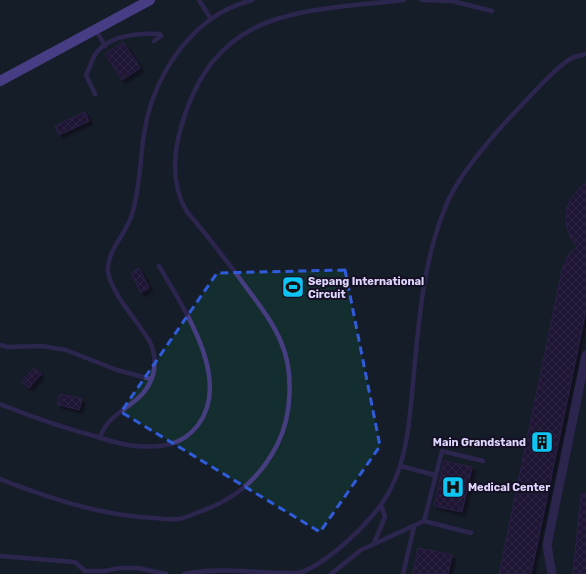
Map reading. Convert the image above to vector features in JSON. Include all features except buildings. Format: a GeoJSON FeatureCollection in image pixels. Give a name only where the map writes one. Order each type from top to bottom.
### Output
{"type":"FeatureCollection","features":[{"type":"Feature","properties":{"kind":"street"},"geometry":{"type":"LineString","coordinates":[[0,81],[96,30],[144,1]]}},
{"type":"Feature","properties":{"kind":"street"},"geometry":{"type":"LineString","coordinates":[[552,574],[547,545],[586,355]]}},
{"type":"Feature","properties":{"kind":"lane"},"geometry":{"type":"LineString","coordinates":[[199,0],[210,19]]}},
{"type":"Feature","properties":{"kind":"lane"},"geometry":{"type":"LineString","coordinates":[[100,438],[106,426],[114,417],[140,398],[151,379],[155,365],[154,350],[145,333],[111,282],[108,270],[109,263],[132,215],[139,183],[144,133],[152,102],[158,86],[171,62],[183,46],[210,19],[221,12],[252,0]]}},
{"type":"Feature","properties":{"kind":"lane"},"geometry":{"type":"LineString","coordinates":[[0,479],[42,495],[115,514],[143,518],[179,519],[229,500],[243,490],[262,468],[280,439],[286,420],[289,402],[288,368],[282,343],[276,331],[252,294],[188,212],[180,199],[175,175],[176,144],[185,114],[193,90],[201,78],[222,50],[246,32],[267,22],[299,12],[404,0]]}},
{"type":"Feature","properties":{"kind":"lane"},"geometry":{"type":"LineString","coordinates":[[422,0],[452,1],[492,11]]}},
{"type":"Feature","properties":{"kind":"lane"},"geometry":{"type":"LineString","coordinates":[[96,30],[105,46]]}},
{"type":"Feature","properties":{"kind":"lane"},"geometry":{"type":"LineString","coordinates":[[96,94],[86,75],[97,52],[117,39],[124,37],[160,34],[161,36],[154,41]]}},
{"type":"Feature","properties":{"kind":"lane"},"geometry":{"type":"LineString","coordinates":[[184,574],[208,571],[297,573],[317,564],[350,538],[381,505],[392,488],[400,466],[410,419],[418,328],[430,252],[445,207],[456,184],[506,122],[542,83],[572,58],[586,54]]}},
{"type":"Feature","properties":{"kind":"lane"},"geometry":{"type":"LineString","coordinates":[[0,404],[57,426],[100,438],[140,446],[165,446],[176,444],[185,439],[193,432],[200,422],[206,408],[210,384],[207,364],[192,323],[159,266]]}},
{"type":"Feature","properties":{"kind":"lane"},"geometry":{"type":"LineString","coordinates":[[0,345],[7,347],[42,346],[66,350],[116,370],[151,379]]}},
{"type":"Feature","properties":{"kind":"lane"},"geometry":{"type":"LineString","coordinates":[[330,574],[361,550],[374,543],[414,527],[424,520],[442,451],[483,461]]}},
{"type":"Feature","properties":{"kind":"lane"},"geometry":{"type":"LineString","coordinates":[[400,466],[435,475]]}},
{"type":"Feature","properties":{"kind":"lane"},"geometry":{"type":"LineString","coordinates":[[374,543],[385,517],[381,505]]}},
{"type":"Feature","properties":{"kind":"lane"},"geometry":{"type":"LineString","coordinates":[[424,520],[471,533]]}},
{"type":"Feature","properties":{"kind":"lane"},"geometry":{"type":"LineString","coordinates":[[403,574],[414,527]]}},
{"type":"Feature","properties":{"kind":"lane"},"geometry":{"type":"LineString","coordinates":[[0,556],[74,562],[85,571],[138,568],[166,574]]}},
{"type":"Feature","properties":{"kind":"highlighted area"},"geometry":{"type":"Polygon","coordinates":[[[345,270],[380,446],[320,532],[121,412],[217,273],[345,270]]]}},
{"type":"Feature","properties":{"kind":"green space","name":"Sepang International Circuit"},"geometry":{"type":"Polygon","coordinates":[[[0,0],[586,0],[586,574],[0,574],[0,0]]]}},
{"type":"Feature","properties":{"kind":"place","name":"Sepang International Circuit"},"geometry":{"type":"Point","coordinates":[293,287]}},
{"type":"Feature","properties":{"kind":"place","name":"Main Grandstand"},"geometry":{"type":"Point","coordinates":[542,442]}},
{"type":"Feature","properties":{"kind":"place","name":"Medical Center"},"geometry":{"type":"Point","coordinates":[453,487]}}]}
